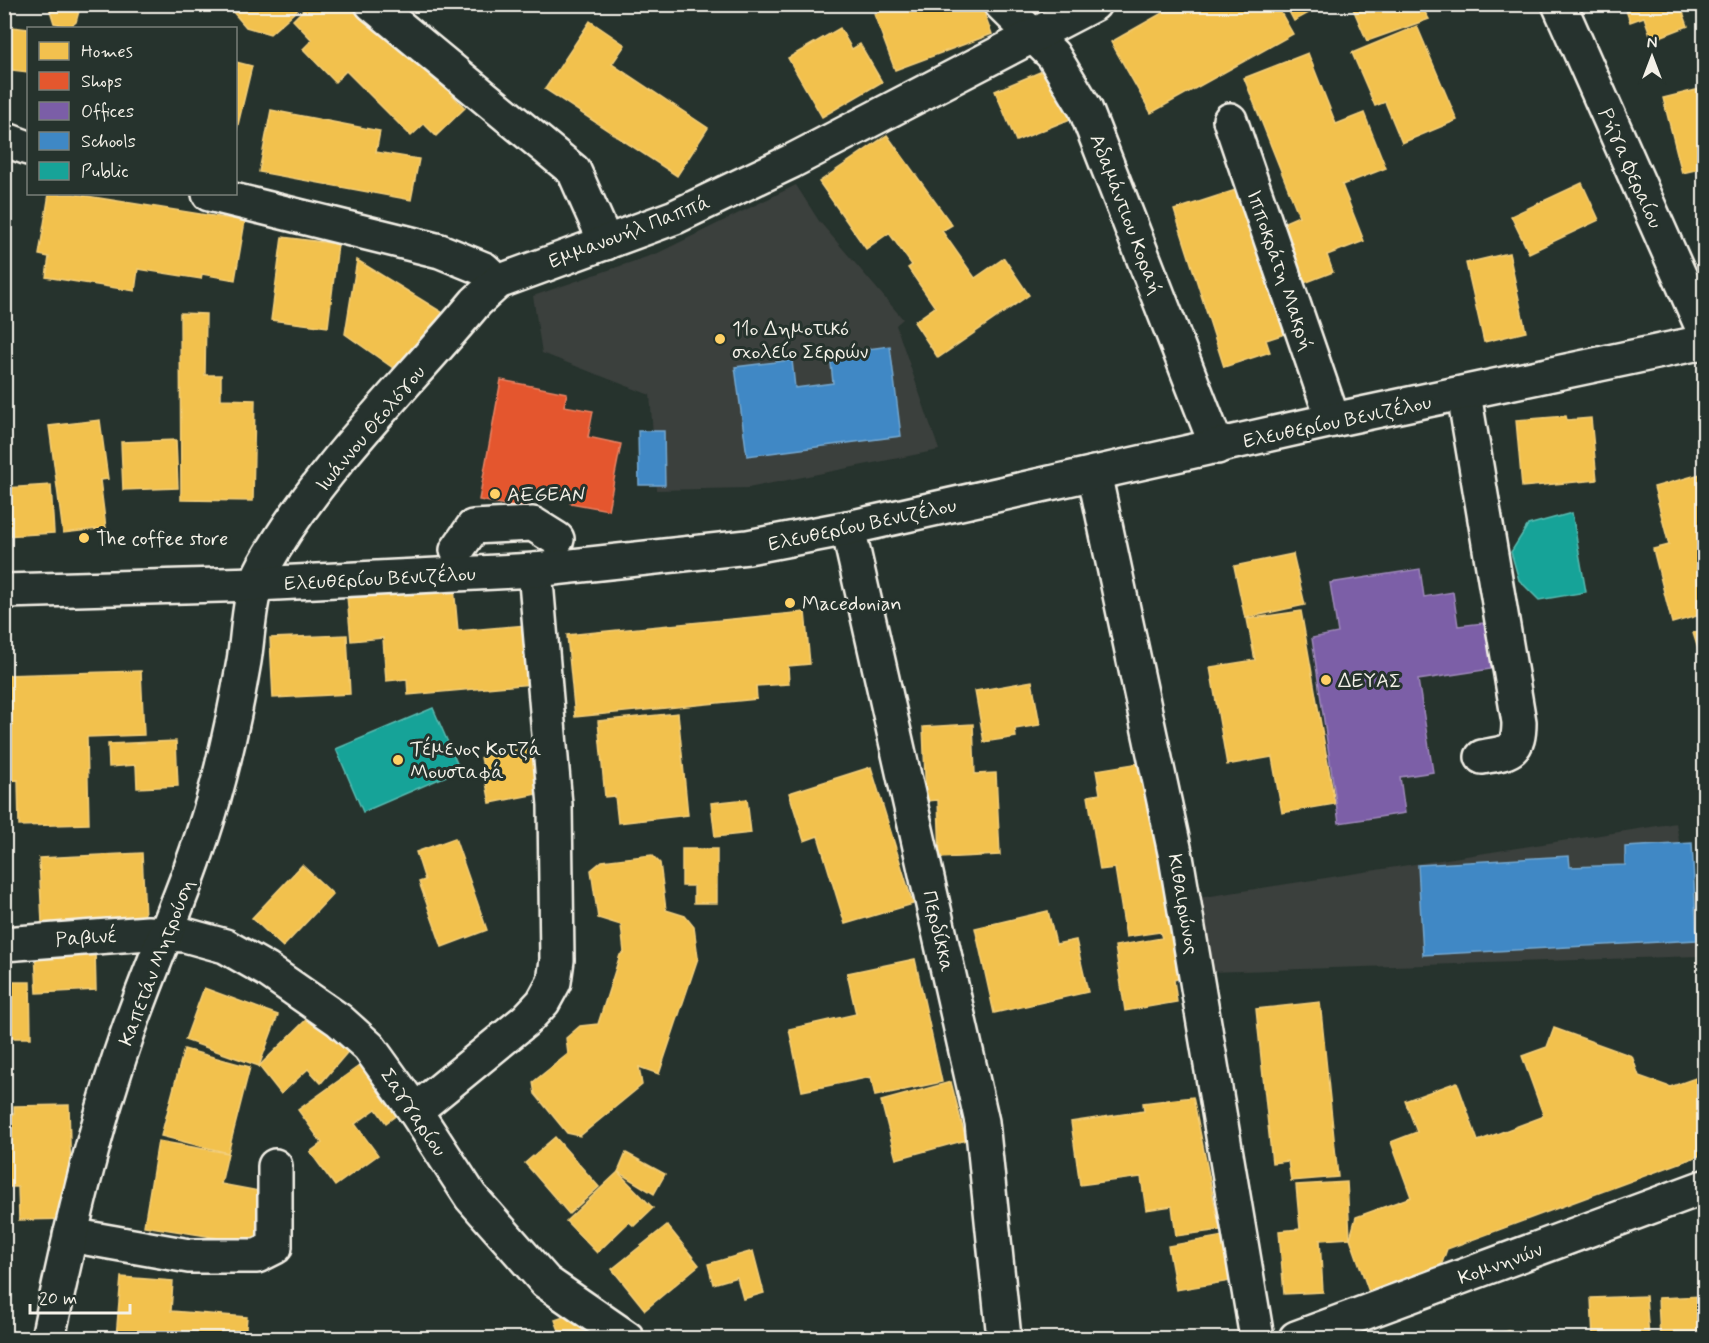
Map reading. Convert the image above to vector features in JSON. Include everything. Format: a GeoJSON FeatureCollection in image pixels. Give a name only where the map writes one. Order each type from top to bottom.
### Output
{"type":"FeatureCollection","features":[{"type":"Feature","properties":{"kind":"street"},"geometry":{"type":"LineString","coordinates":[[372,4],[574,171],[606,243]]}},
{"type":"Feature","properties":{"kind":"street","name":"Αδαμάντιου Κοραή"},"geometry":{"type":"LineString","coordinates":[[1001,4],[1062,67],[1085,108],[1216,447]]}},
{"type":"Feature","properties":{"kind":"street","name":"Εμμανουήλ Παππά"},"geometry":{"type":"LineString","coordinates":[[498,282],[675,218],[792,161],[1094,4]]}},
{"type":"Feature","properties":{"kind":"street","name":"Ρήγα Φεραίου"},"geometry":{"type":"LineString","coordinates":[[1559,4],[1704,331]]}},
{"type":"Feature","properties":{"kind":"street","name":"Ιπποκράτη Μακρή"},"geometry":{"type":"LineString","coordinates":[[1230,120],[1333,420]]}},
{"type":"Feature","properties":{"kind":"street"},"geometry":{"type":"LineString","coordinates":[[213,195],[440,251],[484,269],[498,282]]}},
{"type":"Feature","properties":{"kind":"street","name":"Ιωάννου Θεολόγου"},"geometry":{"type":"LineString","coordinates":[[256,584],[274,549],[314,493],[476,302],[498,282]]}},
{"type":"Feature","properties":{"kind":"street","name":"Ελευθερίου Βενιζέλου"},"geometry":{"type":"LineString","coordinates":[[4,591],[256,584],[535,570],[748,547],[848,528],[1333,420],[1704,342]]}},
{"type":"Feature","properties":{"kind":"street"},"geometry":{"type":"LineString","coordinates":[[1464,394],[1519,722],[1517,744],[1513,750],[1482,757]]}},
{"type":"Feature","properties":{"kind":"street","name":"Κιθαιρώνος"},"geometry":{"type":"LineString","coordinates":[[1094,473],[1176,857],[1257,1338]]}},
{"type":"Feature","properties":{"kind":"street"},"geometry":{"type":"LineString","coordinates":[[458,550],[474,527],[533,524],[557,539]]}},
{"type":"Feature","properties":{"kind":"street","name":"Περδίκκα"},"geometry":{"type":"LineString","coordinates":[[848,528],[982,1122],[1004,1338]]}},
{"type":"Feature","properties":{"kind":"street"},"geometry":{"type":"LineString","coordinates":[[415,1111],[526,1020],[543,1002],[554,982],[557,960],[555,805],[535,570]]}},
{"type":"Feature","properties":{"kind":"street","name":"Καπετάν Μητρούση"},"geometry":{"type":"LineString","coordinates":[[48,1338],[70,1235],[125,1039],[167,934],[200,842],[220,771],[240,682],[256,584]]}},
{"type":"Feature","properties":{"kind":"street","name":"Ραβινέ"},"geometry":{"type":"LineString","coordinates":[[4,944],[128,934],[167,934]]}},
{"type":"Feature","properties":{"kind":"street","name":"Σαγγαρίου"},"geometry":{"type":"LineString","coordinates":[[167,934],[185,935],[225,945],[306,996],[362,1039],[415,1111],[471,1197],[546,1282],[627,1338]]}},
{"type":"Feature","properties":{"kind":"street"},"geometry":{"type":"LineString","coordinates":[[70,1235],[189,1256],[257,1256],[274,1247],[275,1166]]}},
{"type":"Feature","properties":{"kind":"street","name":"Κομνηνών"},"geometry":{"type":"LineString","coordinates":[[1296,1338],[1704,1187]]}},
{"type":"Feature","properties":{"kind":"shaded area","name":"11ο Δημοτικό σχολείο Σερρών"},"geometry":{"type":"Polygon","coordinates":[[[796,185],[819,221],[903,319],[896,325],[939,450],[748,488],[657,490],[650,395],[542,353],[533,296],[658,253],[796,185]]]}},
{"type":"Feature","properties":{"kind":"shaded area"},"geometry":{"type":"Polygon","coordinates":[[[1676,823],[1699,956],[1210,972],[1198,898],[1676,823]]]}},
{"type":"Feature","properties":{"kind":"building: Homes"},"geometry":{"type":"Polygon","coordinates":[[[48,4],[81,4],[76,22],[70,27],[54,23],[48,4]]]}},
{"type":"Feature","properties":{"kind":"building: Homes"},"geometry":{"type":"Polygon","coordinates":[[[226,4],[304,4],[270,34],[246,27],[226,4]]]}},
{"type":"Feature","properties":{"kind":"building: Homes"},"geometry":{"type":"Polygon","coordinates":[[[309,4],[364,4],[465,108],[436,136],[424,124],[411,136],[346,71],[335,82],[303,49],[312,40],[293,20],[309,4]]]}},
{"type":"Feature","properties":{"kind":"building: Homes"},"geometry":{"type":"Polygon","coordinates":[[[900,4],[981,4],[992,34],[895,70],[874,14],[900,4]]]}},
{"type":"Feature","properties":{"kind":"building: Homes"},"geometry":{"type":"Polygon","coordinates":[[[1178,4],[1276,4],[1293,34],[1151,113],[1111,42],[1178,4]]]}},
{"type":"Feature","properties":{"kind":"building: Homes"},"geometry":{"type":"Polygon","coordinates":[[[1285,4],[1316,4],[1318,8],[1294,21],[1285,4]]]}},
{"type":"Feature","properties":{"kind":"building: Homes"},"geometry":{"type":"Polygon","coordinates":[[[1351,4],[1420,4],[1429,19],[1367,41],[1351,4]]]}},
{"type":"Feature","properties":{"kind":"building: Homes"},"geometry":{"type":"Polygon","coordinates":[[[1624,4],[1680,4],[1688,26],[1652,40],[1644,17],[1630,22],[1624,4]]]}},
{"type":"Feature","properties":{"kind":"building: Homes"},"geometry":{"type":"Polygon","coordinates":[[[590,21],[625,45],[612,64],[708,128],[677,176],[545,89],[590,21]]]}},
{"type":"Feature","properties":{"kind":"building: Homes"},"geometry":{"type":"Polygon","coordinates":[[[4,26],[27,29],[27,72],[4,69],[4,26]]]}},
{"type":"Feature","properties":{"kind":"building: Homes"},"geometry":{"type":"Polygon","coordinates":[[[1417,26],[1457,120],[1402,143],[1385,102],[1375,106],[1352,53],[1417,26]]]}},
{"type":"Feature","properties":{"kind":"building: Homes"},"geometry":{"type":"Polygon","coordinates":[[[840,28],[852,49],[860,44],[882,82],[822,117],[788,58],[840,28]]]}},
{"type":"Feature","properties":{"kind":"building: Homes"},"geometry":{"type":"Polygon","coordinates":[[[1308,53],[1336,124],[1364,113],[1386,168],[1342,185],[1364,241],[1327,255],[1333,272],[1299,285],[1276,226],[1299,216],[1244,78],[1308,53]]]}},
{"type":"Feature","properties":{"kind":"building: Homes"},"geometry":{"type":"Polygon","coordinates":[[[237,62],[252,66],[237,129],[237,62]]]}},
{"type":"Feature","properties":{"kind":"building: Homes"},"geometry":{"type":"Polygon","coordinates":[[[1059,64],[1080,115],[1016,141],[995,91],[1059,64]]]}},
{"type":"Feature","properties":{"kind":"building: Homes"},"geometry":{"type":"Polygon","coordinates":[[[1704,88],[1704,168],[1682,173],[1663,98],[1704,88]]]}},
{"type":"Feature","properties":{"kind":"building: Homes"},"geometry":{"type":"Polygon","coordinates":[[[271,110],[380,131],[376,152],[419,159],[411,200],[259,172],[271,110]]]}},
{"type":"Feature","properties":{"kind":"building: Homes"},"geometry":{"type":"Polygon","coordinates":[[[887,135],[952,225],[942,231],[975,278],[1004,258],[1029,295],[938,358],[914,322],[935,307],[908,268],[912,265],[889,233],[866,249],[819,182],[887,135]]]}},
{"type":"Feature","properties":{"kind":"building: Homes"},"geometry":{"type":"Polygon","coordinates":[[[1582,183],[1599,220],[1529,253],[1511,216],[1582,183]]]}},
{"type":"Feature","properties":{"kind":"building: Homes"},"geometry":{"type":"Polygon","coordinates":[[[1242,188],[1288,333],[1266,340],[1270,352],[1224,367],[1174,210],[1242,188]]]}},
{"type":"Feature","properties":{"kind":"building: Homes"},"geometry":{"type":"Polygon","coordinates":[[[49,195],[80,195],[245,221],[235,280],[202,274],[201,279],[138,269],[135,291],[46,277],[49,257],[39,255],[49,195]]]}},
{"type":"Feature","properties":{"kind":"building: Homes"},"geometry":{"type":"Polygon","coordinates":[[[282,237],[338,244],[328,327],[271,320],[282,237]]]}},
{"type":"Feature","properties":{"kind":"building: Homes"},"geometry":{"type":"Polygon","coordinates":[[[1509,253],[1526,332],[1484,342],[1466,263],[1509,253]]]}},
{"type":"Feature","properties":{"kind":"building: Homes"},"geometry":{"type":"Polygon","coordinates":[[[357,260],[448,316],[403,375],[345,334],[357,260]]]}},
{"type":"Feature","properties":{"kind":"building: Homes"},"geometry":{"type":"Polygon","coordinates":[[[180,313],[206,314],[205,375],[221,375],[221,399],[255,400],[253,501],[181,500],[180,313]]]}},
{"type":"Feature","properties":{"kind":"building: Homes"},"geometry":{"type":"Polygon","coordinates":[[[1566,416],[1567,420],[1591,418],[1597,480],[1522,487],[1516,420],[1566,416]]]}},
{"type":"Feature","properties":{"kind":"building: Homes"},"geometry":{"type":"Polygon","coordinates":[[[100,420],[108,479],[100,480],[106,528],[63,533],[49,426],[100,420]]]}},
{"type":"Feature","properties":{"kind":"building: Homes"},"geometry":{"type":"Polygon","coordinates":[[[176,440],[178,488],[123,490],[121,442],[176,440]]]}},
{"type":"Feature","properties":{"kind":"building: Homes"},"geometry":{"type":"Polygon","coordinates":[[[1704,473],[1704,614],[1672,623],[1653,549],[1669,545],[1654,487],[1704,473]]]}},
{"type":"Feature","properties":{"kind":"building: Homes"},"geometry":{"type":"Polygon","coordinates":[[[51,485],[54,533],[4,536],[4,488],[51,485]]]}},
{"type":"Feature","properties":{"kind":"building: Homes"},"geometry":{"type":"Polygon","coordinates":[[[1293,554],[1305,605],[1245,618],[1234,566],[1293,554]]]}},
{"type":"Feature","properties":{"kind":"building: Homes"},"geometry":{"type":"Polygon","coordinates":[[[454,587],[458,631],[527,625],[532,684],[408,695],[407,679],[386,681],[383,638],[351,641],[347,596],[454,587]]]}},
{"type":"Feature","properties":{"kind":"building: Homes"},"geometry":{"type":"Polygon","coordinates":[[[1301,611],[1335,804],[1282,813],[1272,757],[1227,765],[1210,667],[1255,660],[1247,619],[1301,611]]]}},
{"type":"Feature","properties":{"kind":"building: Homes"},"geometry":{"type":"Polygon","coordinates":[[[805,612],[810,664],[788,666],[789,684],[756,686],[757,699],[575,717],[567,635],[805,612]]]}},
{"type":"Feature","properties":{"kind":"building: Homes"},"geometry":{"type":"Polygon","coordinates":[[[1704,629],[1704,667],[1693,633],[1704,629]]]}},
{"type":"Feature","properties":{"kind":"building: Homes"},"geometry":{"type":"Polygon","coordinates":[[[347,635],[350,694],[273,698],[270,638],[347,635]]]}},
{"type":"Feature","properties":{"kind":"building: Homes"},"geometry":{"type":"Polygon","coordinates":[[[141,671],[144,735],[87,737],[89,824],[19,826],[18,780],[4,781],[4,675],[141,671]]]}},
{"type":"Feature","properties":{"kind":"building: Homes"},"geometry":{"type":"Polygon","coordinates":[[[1032,681],[1040,725],[1015,729],[1016,737],[984,742],[975,691],[1032,681]]]}},
{"type":"Feature","properties":{"kind":"building: Homes"},"geometry":{"type":"Polygon","coordinates":[[[678,713],[688,815],[618,823],[615,796],[605,797],[598,721],[678,713]]]}},
{"type":"Feature","properties":{"kind":"building: Homes"},"geometry":{"type":"Polygon","coordinates":[[[973,724],[975,774],[996,773],[1000,855],[940,858],[938,800],[926,801],[923,727],[973,724]]]}},
{"type":"Feature","properties":{"kind":"building: Homes"},"geometry":{"type":"Polygon","coordinates":[[[176,741],[178,786],[137,788],[136,765],[109,767],[108,744],[176,741]]]}},
{"type":"Feature","properties":{"kind":"building: Homes"},"geometry":{"type":"Polygon","coordinates":[[[537,746],[547,792],[490,803],[481,757],[537,746]]]}},
{"type":"Feature","properties":{"kind":"building: Homes"},"geometry":{"type":"Polygon","coordinates":[[[1146,762],[1180,978],[1174,980],[1177,1002],[1125,1011],[1115,946],[1162,938],[1160,932],[1126,937],[1115,868],[1100,870],[1088,796],[1100,794],[1096,770],[1146,762]]]}},
{"type":"Feature","properties":{"kind":"building: Homes"},"geometry":{"type":"Polygon","coordinates":[[[871,767],[913,904],[845,924],[818,836],[804,841],[789,793],[871,767]]]}},
{"type":"Feature","properties":{"kind":"building: Homes"},"geometry":{"type":"Polygon","coordinates":[[[747,799],[751,833],[715,837],[711,803],[747,799]]]}},
{"type":"Feature","properties":{"kind":"building: Homes"},"geometry":{"type":"Polygon","coordinates":[[[455,838],[487,930],[442,947],[419,882],[425,880],[416,852],[455,838]]]}},
{"type":"Feature","properties":{"kind":"building: Homes"},"geometry":{"type":"Polygon","coordinates":[[[682,849],[717,849],[717,903],[694,903],[694,886],[682,886],[682,849]]]}},
{"type":"Feature","properties":{"kind":"building: Homes"},"geometry":{"type":"Polygon","coordinates":[[[142,853],[145,918],[42,923],[39,858],[142,853]]]}},
{"type":"Feature","properties":{"kind":"building: Homes"},"geometry":{"type":"Polygon","coordinates":[[[652,855],[660,863],[666,910],[685,916],[694,927],[698,958],[659,1074],[639,1067],[642,1085],[580,1136],[567,1133],[535,1094],[533,1082],[568,1054],[566,1038],[580,1026],[598,1024],[620,955],[624,952],[621,925],[598,918],[591,870],[602,861],[652,855]]]}},
{"type":"Feature","properties":{"kind":"building: Homes"},"geometry":{"type":"Polygon","coordinates":[[[302,865],[333,894],[283,947],[252,918],[302,865]]]}},
{"type":"Feature","properties":{"kind":"building: Homes"},"geometry":{"type":"Polygon","coordinates":[[[1048,911],[1056,944],[1076,940],[1088,992],[994,1013],[975,928],[1048,911]]]}},
{"type":"Feature","properties":{"kind":"building: Homes"},"geometry":{"type":"Polygon","coordinates":[[[95,949],[96,990],[37,993],[35,952],[95,949]]]}},
{"type":"Feature","properties":{"kind":"building: Homes"},"geometry":{"type":"Polygon","coordinates":[[[915,959],[942,1082],[875,1096],[871,1077],[802,1091],[789,1029],[856,1014],[847,973],[915,959]]]}},
{"type":"Feature","properties":{"kind":"building: Homes"},"geometry":{"type":"Polygon","coordinates":[[[4,982],[30,982],[31,1038],[4,1038],[4,982]]]}},
{"type":"Feature","properties":{"kind":"building: Homes"},"geometry":{"type":"Polygon","coordinates":[[[204,988],[278,1015],[259,1066],[185,1040],[204,988]]]}},
{"type":"Feature","properties":{"kind":"building: Homes"},"geometry":{"type":"Polygon","coordinates":[[[1320,1002],[1338,1177],[1291,1181],[1288,1161],[1272,1163],[1256,1009],[1320,1002]]]}},
{"type":"Feature","properties":{"kind":"building: Homes"},"geometry":{"type":"Polygon","coordinates":[[[313,1013],[351,1048],[321,1083],[308,1069],[281,1094],[259,1066],[313,1013]]]}},
{"type":"Feature","properties":{"kind":"building: Homes"},"geometry":{"type":"Polygon","coordinates":[[[1554,1028],[1632,1056],[1639,1076],[1670,1087],[1704,1075],[1704,1154],[1447,1249],[1441,1266],[1369,1292],[1350,1238],[1356,1217],[1411,1197],[1391,1142],[1417,1132],[1405,1101],[1457,1082],[1478,1141],[1542,1117],[1543,1114],[1522,1056],[1547,1047],[1554,1028]]]}},
{"type":"Feature","properties":{"kind":"building: Homes"},"geometry":{"type":"Polygon","coordinates":[[[184,1049],[250,1067],[228,1153],[161,1136],[184,1049]]]}},
{"type":"Feature","properties":{"kind":"building: Homes"},"geometry":{"type":"Polygon","coordinates":[[[373,1056],[409,1106],[386,1123],[376,1109],[355,1124],[378,1155],[335,1186],[310,1152],[322,1143],[298,1110],[373,1056]]]}},
{"type":"Feature","properties":{"kind":"building: Homes"},"geometry":{"type":"Polygon","coordinates":[[[951,1082],[966,1140],[896,1159],[881,1101],[951,1082]]]}},
{"type":"Feature","properties":{"kind":"building: Homes"},"geometry":{"type":"Polygon","coordinates":[[[1193,1097],[1220,1230],[1176,1236],[1172,1206],[1146,1210],[1141,1177],[1080,1185],[1071,1122],[1144,1111],[1143,1103],[1193,1097]]]}},
{"type":"Feature","properties":{"kind":"building: Homes"},"geometry":{"type":"Polygon","coordinates":[[[69,1105],[72,1219],[19,1220],[18,1187],[4,1187],[4,1114],[14,1114],[14,1106],[69,1105]]]}},
{"type":"Feature","properties":{"kind":"building: Homes"},"geometry":{"type":"Polygon","coordinates":[[[555,1137],[599,1187],[569,1214],[525,1163],[555,1137]]]}},
{"type":"Feature","properties":{"kind":"building: Homes"},"geometry":{"type":"Polygon","coordinates":[[[158,1141],[228,1153],[221,1184],[264,1192],[256,1244],[144,1226],[158,1141]]]}},
{"type":"Feature","properties":{"kind":"building: Homes"},"geometry":{"type":"Polygon","coordinates":[[[626,1153],[665,1174],[654,1194],[618,1172],[626,1153]]]}},
{"type":"Feature","properties":{"kind":"building: Homes"},"geometry":{"type":"Polygon","coordinates":[[[618,1172],[653,1208],[634,1226],[629,1222],[597,1253],[566,1221],[618,1172]]]}},
{"type":"Feature","properties":{"kind":"building: Homes"},"geometry":{"type":"Polygon","coordinates":[[[1347,1182],[1350,1238],[1320,1240],[1323,1292],[1284,1294],[1279,1231],[1300,1229],[1296,1185],[1347,1182]]]}},
{"type":"Feature","properties":{"kind":"building: Homes"},"geometry":{"type":"Polygon","coordinates":[[[667,1225],[699,1265],[645,1310],[612,1269],[667,1225]]]}},
{"type":"Feature","properties":{"kind":"building: Homes"},"geometry":{"type":"Polygon","coordinates":[[[1223,1236],[1231,1281],[1176,1290],[1168,1246],[1223,1236]]]}},
{"type":"Feature","properties":{"kind":"building: Homes"},"geometry":{"type":"Polygon","coordinates":[[[753,1251],[764,1293],[743,1299],[737,1277],[713,1284],[708,1264],[753,1251]]]}},
{"type":"Feature","properties":{"kind":"building: Homes"},"geometry":{"type":"Polygon","coordinates":[[[121,1277],[173,1281],[171,1311],[247,1317],[245,1338],[116,1338],[121,1277]]]}},
{"type":"Feature","properties":{"kind":"building: Homes"},"geometry":{"type":"Polygon","coordinates":[[[1646,1296],[1649,1338],[1593,1338],[1591,1298],[1646,1296]]]}},
{"type":"Feature","properties":{"kind":"building: Homes"},"geometry":{"type":"Polygon","coordinates":[[[1704,1296],[1704,1338],[1660,1338],[1658,1298],[1704,1296]]]}},
{"type":"Feature","properties":{"kind":"building: Homes"},"geometry":{"type":"Polygon","coordinates":[[[582,1311],[592,1338],[562,1338],[555,1320],[582,1311]]]}},
{"type":"Feature","properties":{"kind":"building: Homes"},"geometry":{"type":"Polygon","coordinates":[[[1509,1331],[1511,1338],[1481,1338],[1509,1331]]]}},
{"type":"Feature","properties":{"kind":"building: Shops"},"geometry":{"type":"Polygon","coordinates":[[[501,380],[567,393],[564,406],[593,411],[588,437],[621,444],[608,510],[570,503],[571,496],[532,489],[528,509],[479,500],[501,380]]]}},
{"type":"Feature","properties":{"kind":"building: Offices"},"geometry":{"type":"Polygon","coordinates":[[[1420,569],[1424,597],[1453,592],[1458,626],[1501,621],[1511,666],[1418,680],[1433,772],[1400,777],[1405,813],[1339,823],[1312,638],[1338,633],[1330,583],[1420,569]]]}},
{"type":"Feature","properties":{"kind":"building: Schools"},"geometry":{"type":"Polygon","coordinates":[[[890,346],[901,436],[747,456],[735,367],[792,360],[795,388],[833,383],[830,354],[890,346]]]}},
{"type":"Feature","properties":{"kind":"building: Schools"},"geometry":{"type":"Polygon","coordinates":[[[638,431],[664,431],[665,485],[639,485],[638,431]]]}},
{"type":"Feature","properties":{"kind":"building: Schools"},"geometry":{"type":"Polygon","coordinates":[[[1692,843],[1697,940],[1423,955],[1418,865],[1569,856],[1570,867],[1625,865],[1625,847],[1692,843]]]}},
{"type":"Feature","properties":{"kind":"building: Public"},"geometry":{"type":"Polygon","coordinates":[[[1572,513],[1586,592],[1539,600],[1519,580],[1511,552],[1528,525],[1572,513]]]}},
{"type":"Feature","properties":{"kind":"building: Public","name":"Τέμενος Κοτζά Μουσταφά"},"geometry":{"type":"Polygon","coordinates":[[[433,708],[460,770],[363,812],[336,749],[433,708]]]}},
{"type":"Feature","properties":{"kind":"place","name":"11ο Δημοτικό σχολείο Σερρών"},"geometry":{"type":"Point","coordinates":[720,339]}},
{"type":"Feature","properties":{"kind":"place","name":"AEGEAN"},"geometry":{"type":"Point","coordinates":[495,494]}},
{"type":"Feature","properties":{"kind":"place","name":"The coffee store"},"geometry":{"type":"Point","coordinates":[84,538]}},
{"type":"Feature","properties":{"kind":"place","name":"Macedonian"},"geometry":{"type":"Point","coordinates":[790,603]}},
{"type":"Feature","properties":{"kind":"place","name":"ΔΕΥΑΣ"},"geometry":{"type":"Point","coordinates":[1326,680]}},
{"type":"Feature","properties":{"kind":"place","name":"Τέμενος Κοτζά Μουσταφά"},"geometry":{"type":"Point","coordinates":[398,760]}}]}
